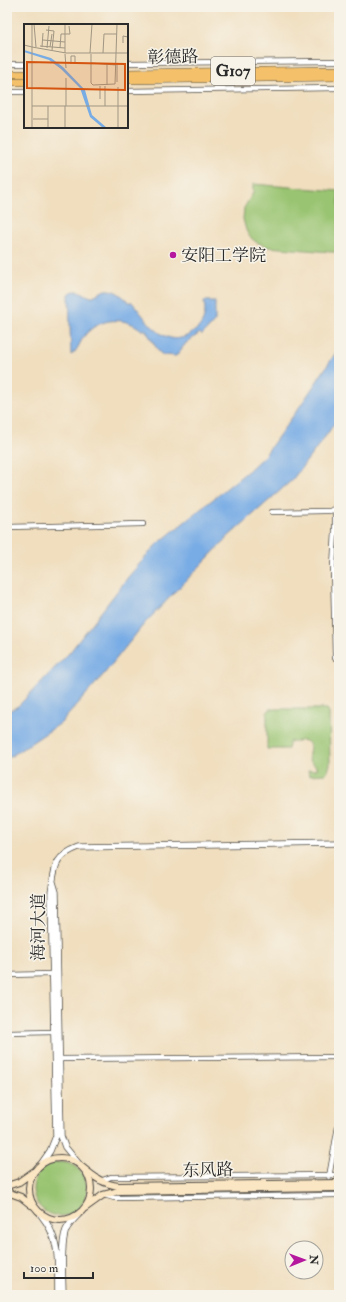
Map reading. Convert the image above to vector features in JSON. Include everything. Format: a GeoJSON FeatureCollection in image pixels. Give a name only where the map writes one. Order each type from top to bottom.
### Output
{"type":"FeatureCollection","features":[{"type":"Feature","properties":{"kind":"highway","name":"彰德路"},"geometry":{"type":"LineString","coordinates":[[128,73],[339,70]]}},
{"type":"Feature","properties":{"kind":"highway"},"geometry":{"type":"LineString","coordinates":[[7,74],[24,74]]}},
{"type":"Feature","properties":{"kind":"highway","name":"彰德路"},"geometry":{"type":"LineString","coordinates":[[128,80],[339,78]]}},
{"type":"Feature","properties":{"kind":"highway"},"geometry":{"type":"LineString","coordinates":[[7,82],[24,82]]}},
{"type":"Feature","properties":{"kind":"main road"},"geometry":{"type":"LineString","coordinates":[[7,1186],[19,1182],[41,1164],[50,1159],[60,1158],[70,1159],[80,1166],[88,1175],[91,1185],[89,1199],[85,1208],[78,1215],[60,1221],[41,1215],[21,1197],[7,1192]]}},
{"type":"Feature","properties":{"kind":"main road","name":"东风路"},"geometry":{"type":"LineString","coordinates":[[80,1166],[100,1181],[110,1185],[119,1186],[339,1183]]}},
{"type":"Feature","properties":{"kind":"main road"},"geometry":{"type":"LineString","coordinates":[[34,1171],[28,1190],[34,1208]]}},
{"type":"Feature","properties":{"kind":"main road","name":"东风路"},"geometry":{"type":"LineString","coordinates":[[85,1208],[103,1195],[119,1191],[339,1188]]}},
{"type":"Feature","properties":{"kind":"street"},"geometry":{"type":"LineString","coordinates":[[128,63],[339,61]]}},
{"type":"Feature","properties":{"kind":"street"},"geometry":{"type":"LineString","coordinates":[[7,64],[24,64]]}},
{"type":"Feature","properties":{"kind":"street"},"geometry":{"type":"LineString","coordinates":[[128,91],[339,88]]}},
{"type":"Feature","properties":{"kind":"street"},"geometry":{"type":"LineString","coordinates":[[7,92],[24,92]]}},
{"type":"Feature","properties":{"kind":"street"},"geometry":{"type":"LineString","coordinates":[[272,512],[324,511],[337,507],[333,577],[333,598],[337,641],[335,658]]}},
{"type":"Feature","properties":{"kind":"street"},"geometry":{"type":"LineString","coordinates":[[7,527],[143,524]]}},
{"type":"Feature","properties":{"kind":"street"},"geometry":{"type":"LineString","coordinates":[[333,577],[339,577]]}},
{"type":"Feature","properties":{"kind":"street"},"geometry":{"type":"LineString","coordinates":[[333,598],[339,598]]}},
{"type":"Feature","properties":{"kind":"street"},"geometry":{"type":"LineString","coordinates":[[53,880],[53,870],[60,858],[78,847],[339,843]]}},
{"type":"Feature","properties":{"kind":"street","name":"海河大道"},"geometry":{"type":"LineString","coordinates":[[41,1164],[50,1151],[56,1136],[51,893],[53,880]]}},
{"type":"Feature","properties":{"kind":"street","name":"海河大道"},"geometry":{"type":"LineString","coordinates":[[53,880],[56,892],[61,1136],[65,1147],[80,1166]]}},
{"type":"Feature","properties":{"kind":"street"},"geometry":{"type":"LineString","coordinates":[[7,975],[52,974]]}},
{"type":"Feature","properties":{"kind":"street"},"geometry":{"type":"LineString","coordinates":[[7,1033],[54,1032]]}},
{"type":"Feature","properties":{"kind":"street"},"geometry":{"type":"LineString","coordinates":[[60,1059],[339,1057]]}},
{"type":"Feature","properties":{"kind":"street"},"geometry":{"type":"LineString","coordinates":[[328,1183],[339,1121]]}},
{"type":"Feature","properties":{"kind":"street"},"geometry":{"type":"LineString","coordinates":[[100,1181],[111,1178],[339,1175]]}},
{"type":"Feature","properties":{"kind":"street"},"geometry":{"type":"LineString","coordinates":[[103,1195],[114,1198],[339,1195]]}},
{"type":"Feature","properties":{"kind":"street"},"geometry":{"type":"LineString","coordinates":[[41,1215],[49,1225],[57,1248],[58,1295]]}},
{"type":"Feature","properties":{"kind":"street"},"geometry":{"type":"LineString","coordinates":[[63,1295],[64,1236],[67,1229],[78,1215]]}},
{"type":"Feature","properties":{"kind":"green space"},"geometry":{"type":"Polygon","coordinates":[[[253,184],[339,191],[339,252],[268,247],[256,242],[249,236],[243,219],[244,208],[253,193],[253,184]]]}},
{"type":"Feature","properties":{"kind":"green space"},"geometry":{"type":"Polygon","coordinates":[[[270,709],[327,709],[329,712],[330,764],[328,771],[325,774],[309,775],[308,770],[316,770],[316,766],[309,759],[310,744],[306,741],[290,741],[288,749],[267,749],[267,713],[270,709]]]}},
{"type":"Feature","properties":{"kind":"green space"},"geometry":{"type":"Polygon","coordinates":[[[60,1162],[70,1164],[79,1170],[85,1179],[87,1189],[85,1199],[79,1208],[70,1214],[60,1216],[50,1214],[41,1208],[35,1199],[33,1189],[35,1179],[41,1170],[50,1164],[60,1162]]]}},
{"type":"Feature","properties":{"kind":"water"},"geometry":{"type":"Polygon","coordinates":[[[105,290],[116,292],[130,303],[131,301],[152,326],[160,333],[168,337],[177,339],[186,336],[200,326],[204,316],[204,301],[215,301],[215,321],[202,335],[200,333],[186,343],[176,356],[163,355],[159,352],[145,329],[143,331],[136,326],[121,321],[105,322],[91,329],[71,355],[69,294],[77,291],[91,297],[105,290]]]}},
{"type":"Feature","properties":{"kind":"water"},"geometry":{"type":"Polygon","coordinates":[[[339,348],[339,416],[292,480],[230,535],[144,624],[104,674],[61,723],[7,759],[7,712],[18,706],[70,652],[129,576],[156,545],[248,471],[265,455],[339,348]]]}},
{"type":"Feature","properties":{"kind":"place","name":"安阳工学院"},"geometry":{"type":"Point","coordinates":[173,255]}}]}
